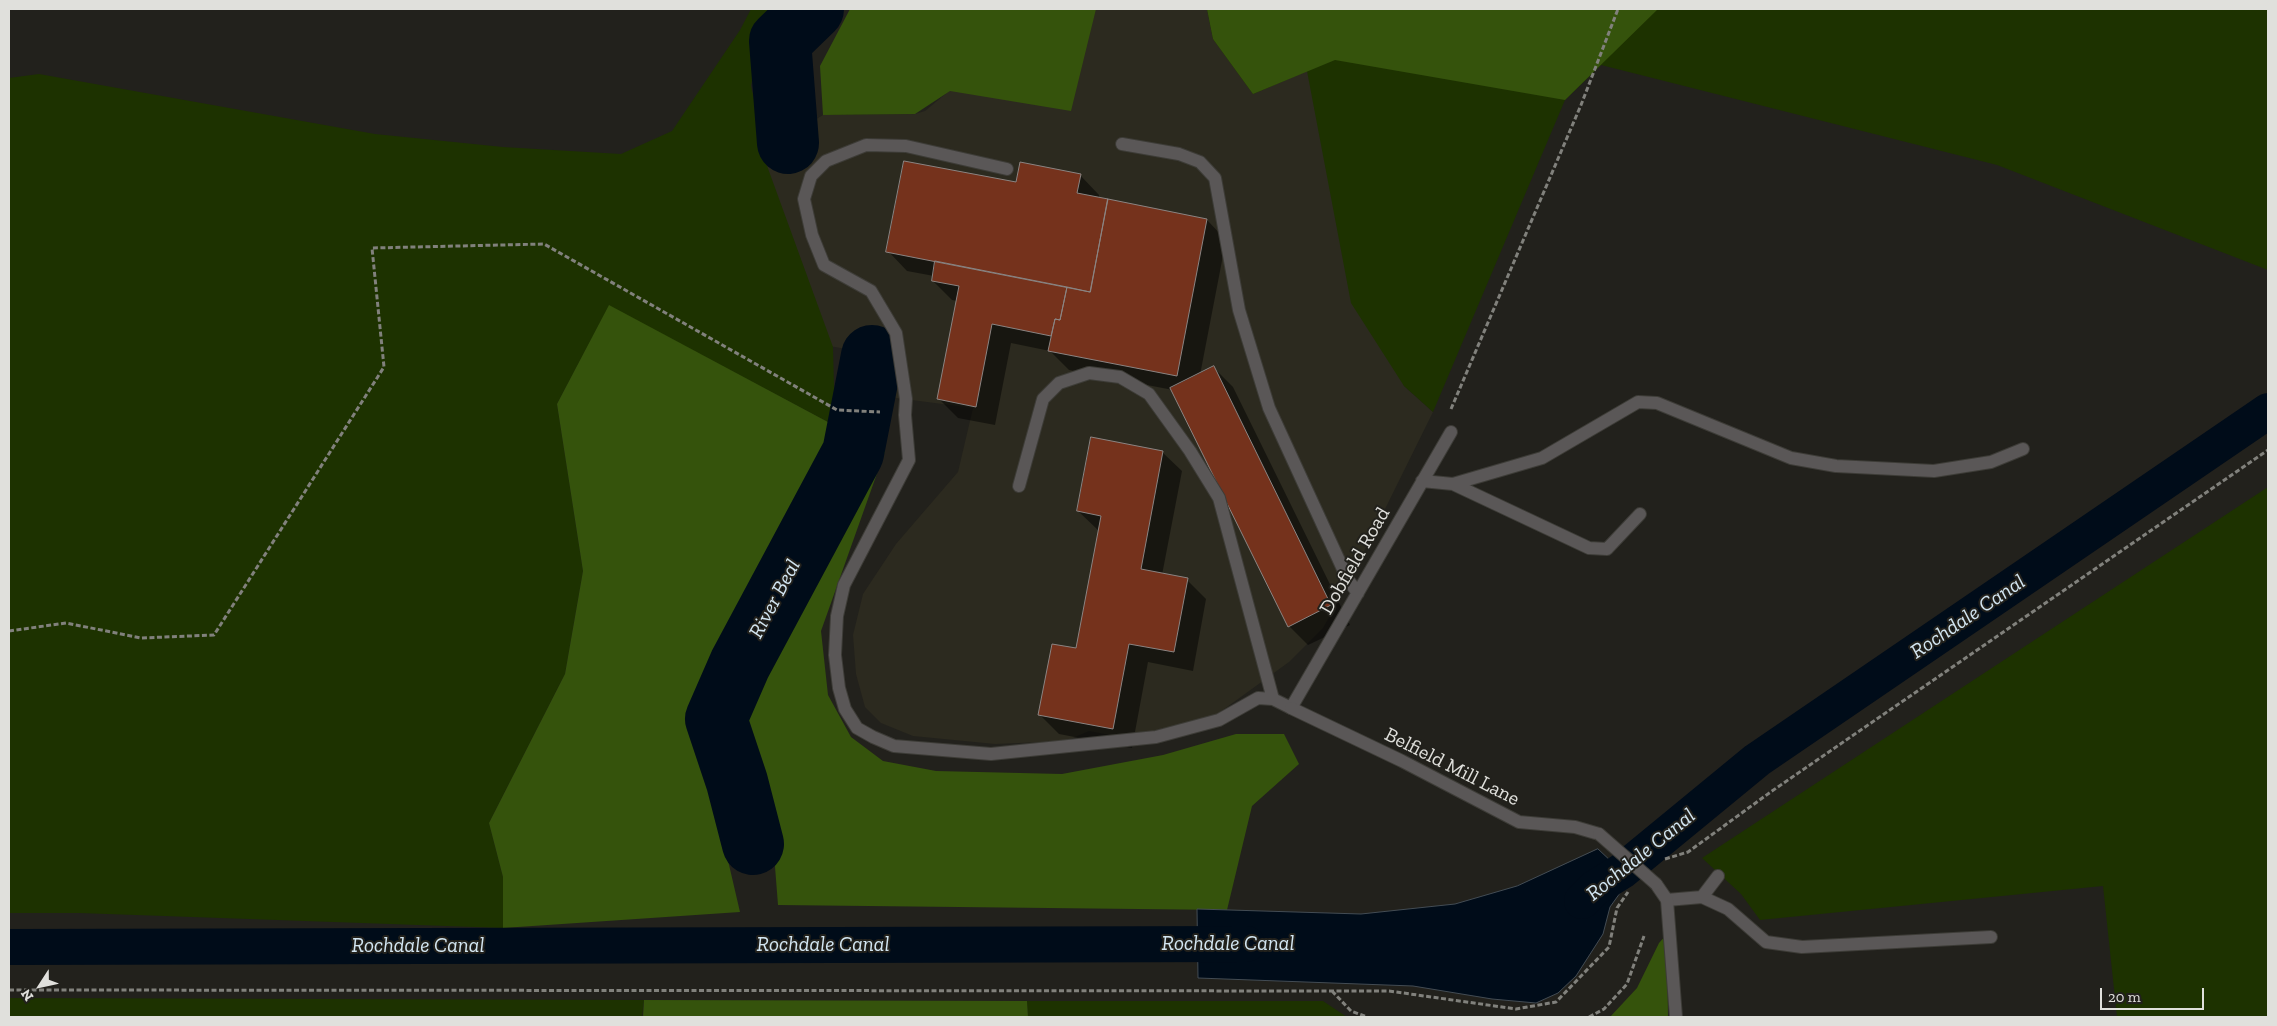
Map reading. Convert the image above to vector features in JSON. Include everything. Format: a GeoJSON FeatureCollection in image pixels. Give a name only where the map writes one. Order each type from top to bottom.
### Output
{"type":"FeatureCollection","features":[{"type":"Feature","properties":{"kind":"street"},"geometry":{"type":"LineString","coordinates":[[1122,144],[1179,154],[1200,162],[1215,178],[1239,310],[1269,408],[1348,580],[1358,592]]}},
{"type":"Feature","properties":{"kind":"street"},"geometry":{"type":"LineString","coordinates":[[1007,169],[906,146],[866,145],[826,161],[811,176],[804,199],[812,235],[824,265],[871,292],[896,333],[906,399],[905,415],[908,460],[844,585],[837,616],[836,655],[839,688],[845,709],[857,728],[894,746],[990,754],[1156,738],[1218,720],[1258,698],[1272,699],[1219,498],[1190,451],[1149,394],[1120,377],[1089,373],[1060,383],[1042,399],[1019,486]]}},
{"type":"Feature","properties":{"kind":"street"},"geometry":{"type":"LineString","coordinates":[[1452,484],[1542,458],[1638,402],[1658,403],[1791,458],[1836,466],[1934,471],[1991,462],[2023,449]]}},
{"type":"Feature","properties":{"kind":"street","name":"Dobfield Road"},"geometry":{"type":"LineString","coordinates":[[1291,708],[1451,432]]}},
{"type":"Feature","properties":{"kind":"street"},"geometry":{"type":"LineString","coordinates":[[1422,481],[1452,484],[1589,548],[1607,549],[1640,514]]}},
{"type":"Feature","properties":{"kind":"street","name":"Belfield Mill Lane"},"geometry":{"type":"LineString","coordinates":[[1272,699],[1402,761],[1518,822],[1575,828],[1599,834],[1656,884],[1668,907]]}},
{"type":"Feature","properties":{"kind":"street"},"geometry":{"type":"LineString","coordinates":[[1676,1017],[1668,907],[1702,897],[1718,876]]}},
{"type":"Feature","properties":{"kind":"street"},"geometry":{"type":"LineString","coordinates":[[1702,897],[1728,910],[1766,942],[1781,945],[1802,947],[1991,938]]}},
{"type":"Feature","properties":{"kind":"path"},"geometry":{"type":"LineString","coordinates":[[1451,432],[1451,407],[1580,105],[1618,9]]}},
{"type":"Feature","properties":{"kind":"path"},"geometry":{"type":"LineString","coordinates":[[9,632],[66,623],[141,638],[214,635],[384,367],[372,248],[544,244],[837,410],[888,413]]}},
{"type":"Feature","properties":{"kind":"path"},"geometry":{"type":"LineString","coordinates":[[1663,860],[1688,852],[2268,450]]}},
{"type":"Feature","properties":{"kind":"path"},"geometry":{"type":"LineString","coordinates":[[9,990],[1389,991],[1516,1009],[1556,1002],[1609,947],[1617,908],[1633,885]]}},
{"type":"Feature","properties":{"kind":"path"},"geometry":{"type":"LineString","coordinates":[[1590,1017],[1604,1009],[1627,984],[1642,939],[1654,921],[1668,907]]}},
{"type":"Feature","properties":{"kind":"path"},"geometry":{"type":"LineString","coordinates":[[1331,991],[1351,1011],[1367,1017]]}},
{"type":"Feature","properties":{"kind":"shaded area"},"geometry":{"type":"Polygon","coordinates":[[[969,9],[1297,9],[1404,386],[1433,412],[1345,590],[1323,628],[1289,662],[1216,715],[1153,731],[1114,736],[1089,731],[1066,741],[995,744],[913,736],[881,723],[865,707],[856,674],[853,635],[863,594],[896,544],[958,472],[973,408],[881,396],[887,356],[754,333],[766,150],[823,115],[915,114],[925,111],[949,91],[969,9]]]}},
{"type":"Feature","properties":{"kind":"green space"},"geometry":{"type":"Polygon","coordinates":[[[751,9],[784,9],[760,37],[751,86],[766,150],[766,163],[833,347],[834,387],[841,429],[609,306],[557,404],[583,571],[565,674],[489,823],[503,877],[503,928],[79,913],[9,913],[9,78],[39,74],[375,134],[503,147],[621,154],[672,131],[740,30],[751,9]]]}},
{"type":"Feature","properties":{"kind":"green space"},"geometry":{"type":"Polygon","coordinates":[[[850,9],[1096,9],[1071,111],[950,91],[915,114],[823,115],[820,66],[850,9]]]}},
{"type":"Feature","properties":{"kind":"green space"},"geometry":{"type":"Polygon","coordinates":[[[1207,9],[2268,9],[2268,270],[1997,165],[1601,65],[1565,100],[1433,412],[1404,386],[1351,303],[1307,71],[1253,94],[1213,39],[1207,9]]]}},
{"type":"Feature","properties":{"kind":"green space"},"geometry":{"type":"Polygon","coordinates":[[[1207,9],[1658,9],[1565,100],[1335,60],[1253,94],[1213,39],[1207,9]]]}},
{"type":"Feature","properties":{"kind":"green space"},"geometry":{"type":"Polygon","coordinates":[[[609,305],[841,429],[832,459],[696,723],[740,912],[503,928],[503,877],[489,823],[565,674],[583,571],[557,404],[609,305]]]}},
{"type":"Feature","properties":{"kind":"green space"},"geometry":{"type":"Polygon","coordinates":[[[878,438],[885,451],[821,631],[828,695],[851,737],[883,761],[936,771],[1062,774],[1163,755],[1236,734],[1284,734],[1299,764],[1252,806],[1227,910],[778,905],[773,841],[736,717],[878,438]]]}},
{"type":"Feature","properties":{"kind":"green space"},"geometry":{"type":"Polygon","coordinates":[[[2268,487],[2268,1017],[2117,1017],[2103,886],[1760,920],[1741,894],[1702,858],[2268,487]]]}},
{"type":"Feature","properties":{"kind":"green space"},"geometry":{"type":"Polygon","coordinates":[[[1667,934],[1668,1017],[1610,1017],[1637,988],[1659,943],[1667,934]]]}},
{"type":"Feature","properties":{"kind":"green space"},"geometry":{"type":"Polygon","coordinates":[[[9,998],[644,1000],[642,1017],[9,1017],[9,998]]]}},
{"type":"Feature","properties":{"kind":"green space"},"geometry":{"type":"Polygon","coordinates":[[[644,1000],[1027,1001],[1028,1017],[643,1017],[644,1000]]]}},
{"type":"Feature","properties":{"kind":"green space"},"geometry":{"type":"Polygon","coordinates":[[[1027,1001],[1323,1001],[1347,1017],[1028,1017],[1027,1001]]]}},
{"type":"Feature","properties":{"kind":"water"},"geometry":{"type":"Polygon","coordinates":[[[1598,849],[1630,879],[1610,907],[1603,934],[1576,976],[1558,993],[1536,1003],[1492,999],[1413,986],[1198,978],[1197,909],[1361,914],[1455,904],[1517,886],[1598,849]]]}},
{"type":"Feature","properties":{"kind":"building"},"geometry":{"type":"Polygon","coordinates":[[[904,161],[1016,182],[1020,162],[1081,174],[1077,193],[1108,199],[1090,292],[886,252],[904,161]]]}},
{"type":"Feature","properties":{"kind":"building"},"geometry":{"type":"Polygon","coordinates":[[[1108,199],[1207,219],[1177,376],[1048,351],[1055,319],[1060,320],[1067,287],[1090,292],[1108,199]]]}},
{"type":"Feature","properties":{"kind":"building"},"geometry":{"type":"Polygon","coordinates":[[[935,261],[1067,287],[1060,320],[1055,319],[1051,336],[992,324],[976,407],[937,399],[959,286],[932,281],[935,261]]]}},
{"type":"Feature","properties":{"kind":"building"},"geometry":{"type":"Polygon","coordinates":[[[1214,366],[1331,605],[1288,627],[1170,388],[1214,366]]]}},
{"type":"Feature","properties":{"kind":"building"},"geometry":{"type":"Polygon","coordinates":[[[1091,437],[1163,451],[1141,569],[1188,578],[1174,652],[1129,644],[1113,729],[1038,715],[1052,644],[1076,648],[1101,516],[1077,511],[1091,437]]]}},
{"type":"Feature","properties":{"kind":"waterway","name":"River Beal"},"geometry":{"type":"LineString","coordinates":[[788,143],[780,41],[813,9]]}},
{"type":"Feature","properties":{"kind":"waterway","name":"River Beal"},"geometry":{"type":"LineString","coordinates":[[753,844],[737,782],[716,719],[740,664],[853,453],[872,356]]}},
{"type":"Feature","properties":{"kind":"waterway","name":"Rochdale Canal"},"geometry":{"type":"LineString","coordinates":[[1582,901],[1595,888],[1622,871],[1757,760],[2268,411]]}},
{"type":"Feature","properties":{"kind":"waterway","name":"Rochdale Canal"},"geometry":{"type":"LineString","coordinates":[[9,947],[1247,944]]}}]}
